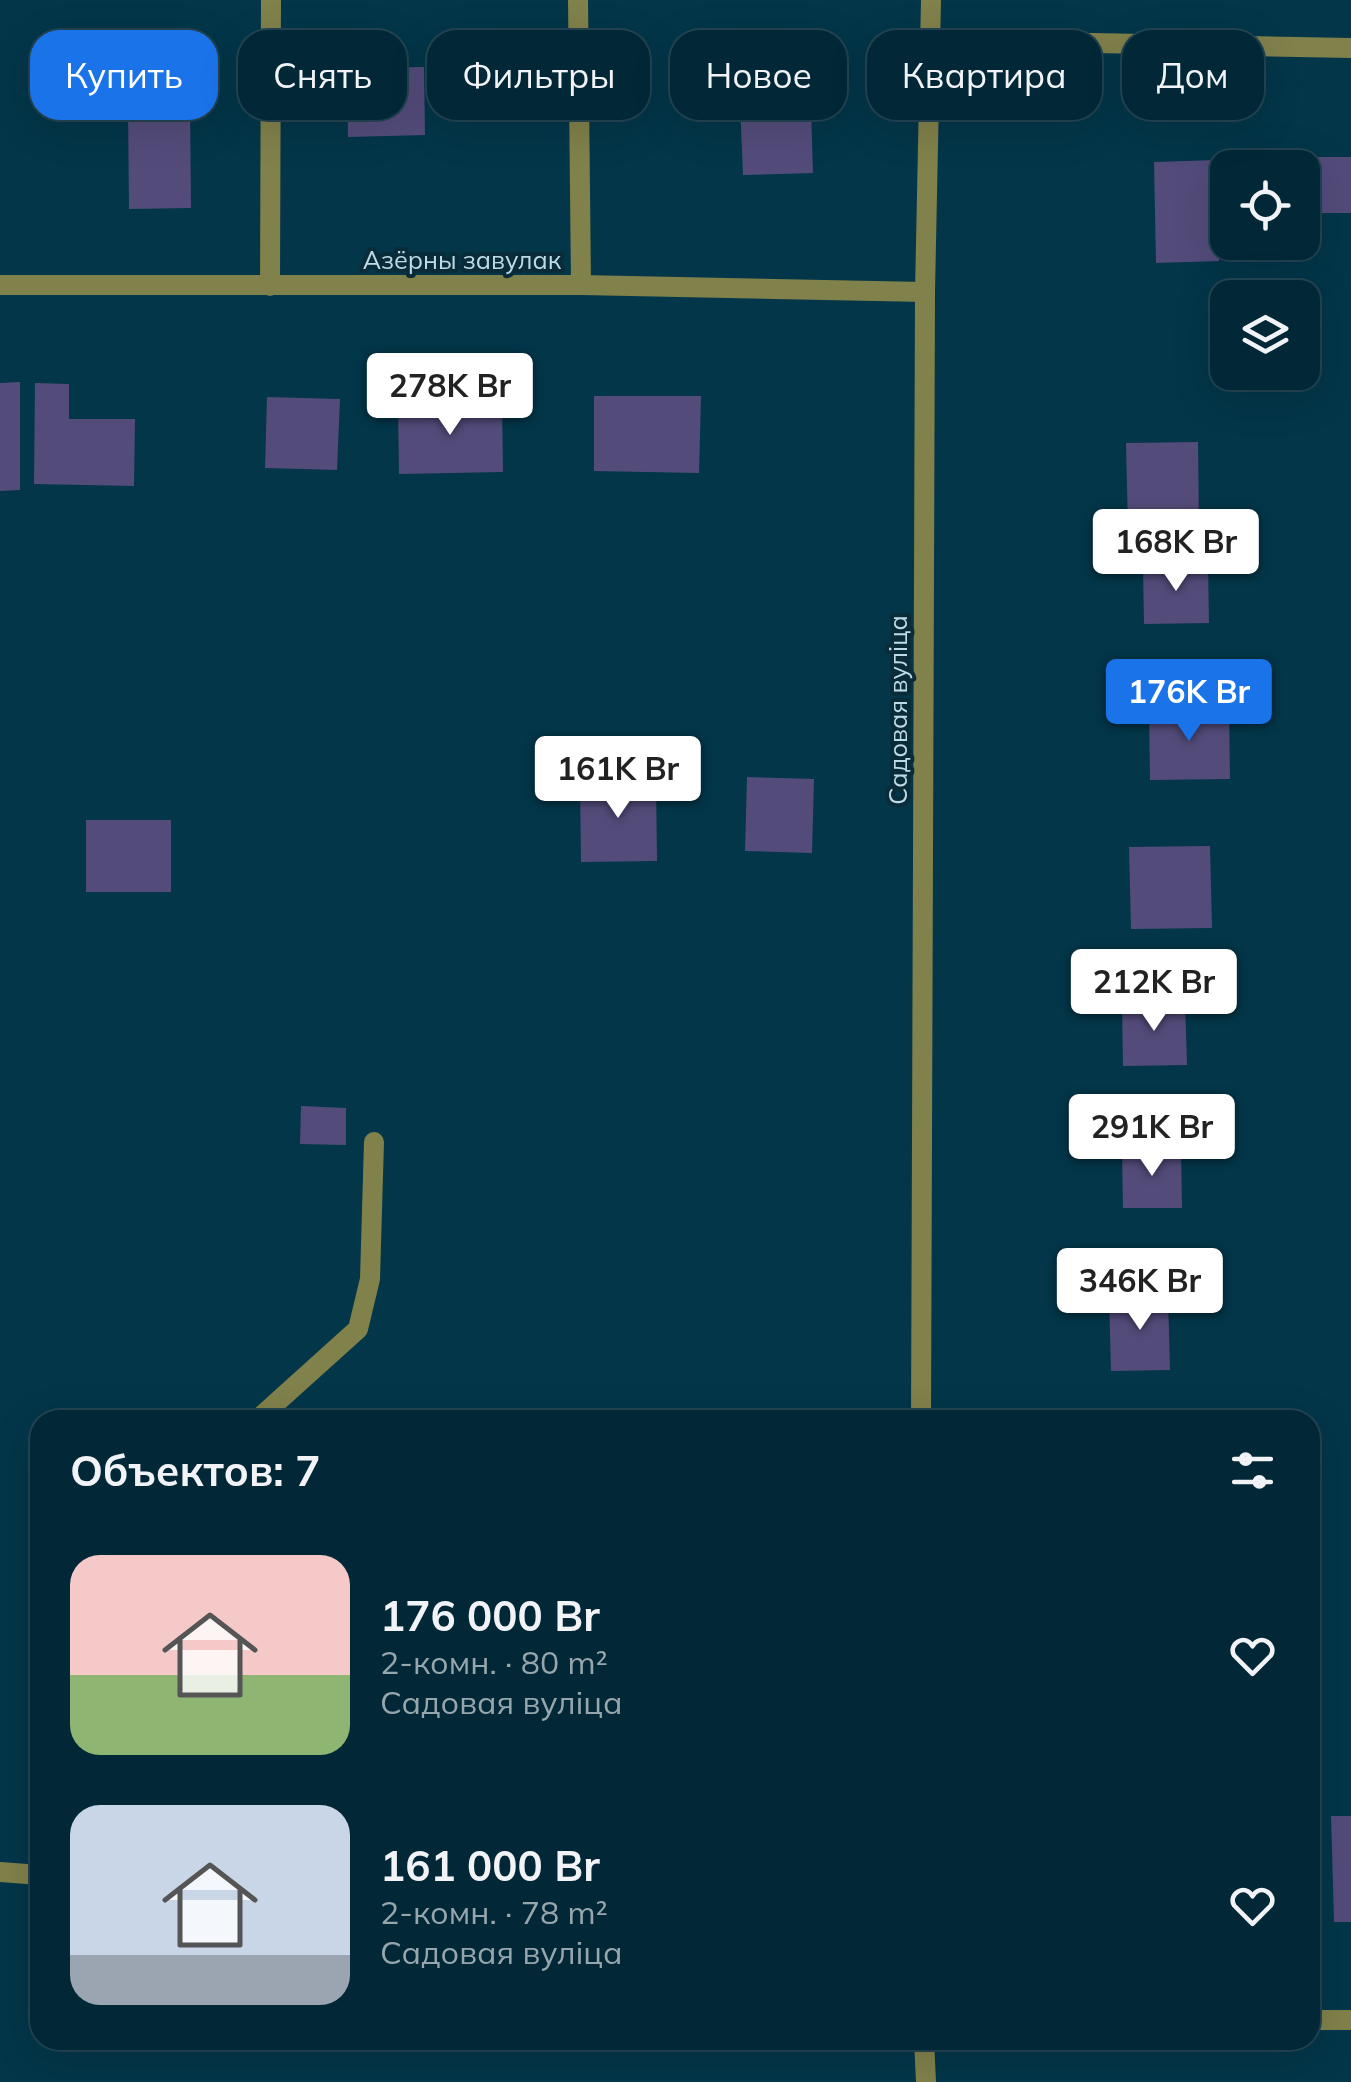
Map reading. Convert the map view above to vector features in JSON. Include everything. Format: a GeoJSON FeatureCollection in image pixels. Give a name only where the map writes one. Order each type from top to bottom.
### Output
{"type":"FeatureCollection","features":[{"type":"Feature","properties":{"kind":"street"},"geometry":{"type":"LineString","coordinates":[[270,286],[271,0]]}},
{"type":"Feature","properties":{"kind":"street"},"geometry":{"type":"LineString","coordinates":[[578,0],[582,285]]}},
{"type":"Feature","properties":{"kind":"street","name":"Садовая вуліца"},"geometry":{"type":"LineString","coordinates":[[930,30],[931,0]]}},
{"type":"Feature","properties":{"kind":"street"},"geometry":{"type":"LineString","coordinates":[[1102,43],[1351,48]]}},
{"type":"Feature","properties":{"kind":"street","name":"Садовая вуліца"},"geometry":{"type":"LineString","coordinates":[[921,1410],[928,120]]}},
{"type":"Feature","properties":{"kind":"street","name":"Азёрны завулак"},"geometry":{"type":"LineString","coordinates":[[0,285],[582,285],[925,292]]}},
{"type":"Feature","properties":{"kind":"street"},"geometry":{"type":"LineString","coordinates":[[268,1410],[358,1329],[370,1279],[374,1142]]}},
{"type":"Feature","properties":{"kind":"street"},"geometry":{"type":"LineString","coordinates":[[0,1872],[30,1874]]}},
{"type":"Feature","properties":{"kind":"street"},"geometry":{"type":"LineString","coordinates":[[1320,2020],[1351,2020]]}},
{"type":"Feature","properties":{"kind":"street"},"geometry":{"type":"LineString","coordinates":[[924,2050],[926,2082]]}},
{"type":"Feature","properties":{"kind":"building"},"geometry":{"type":"Polygon","coordinates":[[[407,67],[424,67],[425,135],[348,137],[348,120],[407,120],[407,67]]]}},
{"type":"Feature","properties":{"kind":"building"},"geometry":{"type":"Polygon","coordinates":[[[128,120],[190,120],[191,208],[129,209],[128,120]]]}},
{"type":"Feature","properties":{"kind":"building"},"geometry":{"type":"Polygon","coordinates":[[[741,120],[811,120],[813,173],[743,175],[741,120]]]}},
{"type":"Feature","properties":{"kind":"building"},"geometry":{"type":"Polygon","coordinates":[[[1320,157],[1351,157],[1351,213],[1320,213],[1320,157]]]}},
{"type":"Feature","properties":{"kind":"building"},"geometry":{"type":"Polygon","coordinates":[[[1210,160],[1210,260],[1219,261],[1156,263],[1154,162],[1210,160]]]}},
{"type":"Feature","properties":{"kind":"building"},"geometry":{"type":"Polygon","coordinates":[[[20,382],[20,490],[0,491],[0,383],[20,382]]]}},
{"type":"Feature","properties":{"kind":"building"},"geometry":{"type":"Polygon","coordinates":[[[35,383],[69,384],[69,419],[135,419],[134,486],[34,484],[35,383]]]}},
{"type":"Feature","properties":{"kind":"building"},"geometry":{"type":"Polygon","coordinates":[[[594,396],[701,396],[699,473],[594,471],[594,396]]]}},
{"type":"Feature","properties":{"kind":"building"},"geometry":{"type":"Polygon","coordinates":[[[267,397],[340,399],[337,470],[265,468],[267,397]]]}},
{"type":"Feature","properties":{"kind":"building"},"geometry":{"type":"Polygon","coordinates":[[[502,402],[503,472],[399,474],[398,404],[502,402]]]}},
{"type":"Feature","properties":{"kind":"building"},"geometry":{"type":"Polygon","coordinates":[[[1198,442],[1199,528],[1128,529],[1126,443],[1198,442]]]}},
{"type":"Feature","properties":{"kind":"building"},"geometry":{"type":"Polygon","coordinates":[[[1208,563],[1209,623],[1144,624],[1143,564],[1208,563]]]}},
{"type":"Feature","properties":{"kind":"building"},"geometry":{"type":"Polygon","coordinates":[[[1229,707],[1230,779],[1150,780],[1149,708],[1229,707]]]}},
{"type":"Feature","properties":{"kind":"building"},"geometry":{"type":"Polygon","coordinates":[[[747,777],[814,779],[812,853],[745,851],[747,777]]]}},
{"type":"Feature","properties":{"kind":"building"},"geometry":{"type":"Polygon","coordinates":[[[656,780],[657,861],[581,862],[580,781],[656,780]]]}},
{"type":"Feature","properties":{"kind":"building"},"geometry":{"type":"Polygon","coordinates":[[[86,820],[171,820],[171,892],[86,892],[86,820]]]}},
{"type":"Feature","properties":{"kind":"building"},"geometry":{"type":"Polygon","coordinates":[[[1210,846],[1212,928],[1131,929],[1129,847],[1210,846]]]}},
{"type":"Feature","properties":{"kind":"building"},"geometry":{"type":"Polygon","coordinates":[[[1185,1001],[1187,1065],[1123,1066],[1122,1003],[1185,1001]]]}},
{"type":"Feature","properties":{"kind":"building"},"geometry":{"type":"Polygon","coordinates":[[[301,1106],[346,1108],[346,1145],[300,1144],[301,1106]]]}},
{"type":"Feature","properties":{"kind":"building"},"geometry":{"type":"Polygon","coordinates":[[[1181,1150],[1182,1208],[1123,1208],[1122,1151],[1181,1150]]]}},
{"type":"Feature","properties":{"kind":"building"},"geometry":{"type":"Polygon","coordinates":[[[1168,1295],[1170,1370],[1111,1371],[1109,1296],[1168,1295]]]}},
{"type":"Feature","properties":{"kind":"building"},"geometry":{"type":"Polygon","coordinates":[[[1331,1816],[1351,1816],[1351,1922],[1334,1922],[1331,1816]]]}}]}
